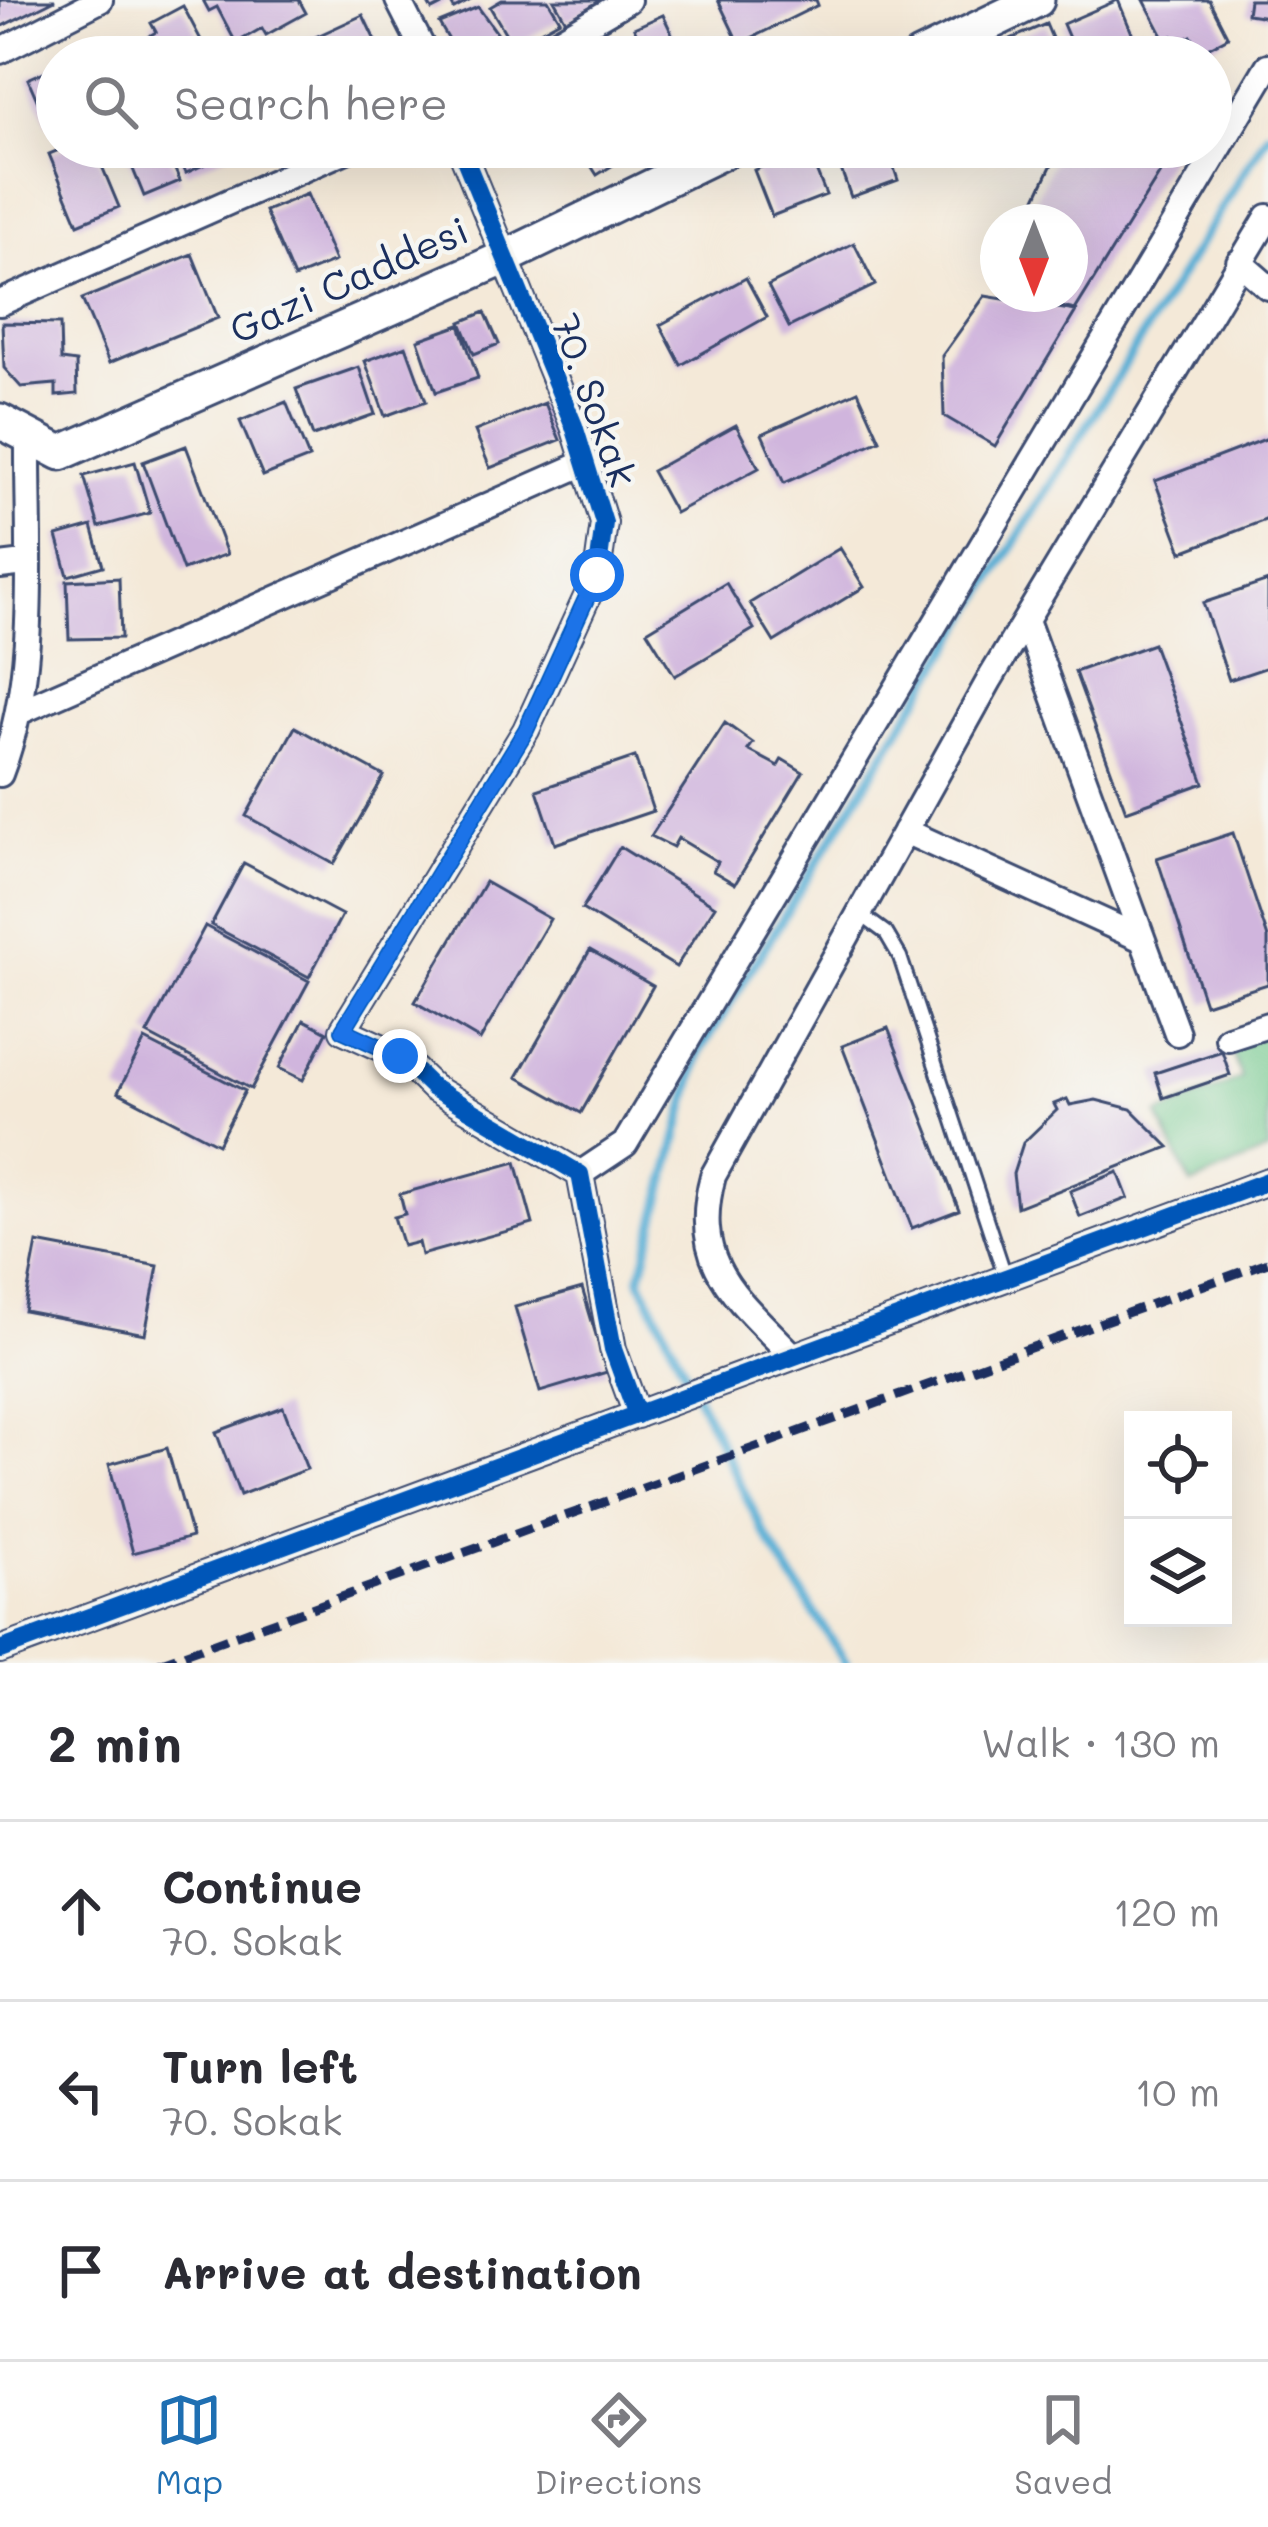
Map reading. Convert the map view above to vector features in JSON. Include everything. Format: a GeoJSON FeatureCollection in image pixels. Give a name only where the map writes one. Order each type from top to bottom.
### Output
{"type":"FeatureCollection","features":[{"type":"Feature","properties":{"kind":"street"},"geometry":{"type":"LineString","coordinates":[[0,51],[100,0]]}},
{"type":"Feature","properties":{"kind":"street"},"geometry":{"type":"LineString","coordinates":[[398,0],[416,36]]}},
{"type":"Feature","properties":{"kind":"street"},"geometry":{"type":"LineString","coordinates":[[567,36],[628,0]]}},
{"type":"Feature","properties":{"kind":"street"},"geometry":{"type":"LineString","coordinates":[[962,36],[1037,0]]}},
{"type":"Feature","properties":{"kind":"street"},"geometry":{"type":"LineString","coordinates":[[1232,126],[1268,66]]}},
{"type":"Feature","properties":{"kind":"street"},"geometry":{"type":"LineString","coordinates":[[0,303],[305,168]]}},
{"type":"Feature","properties":{"kind":"street","name":"70. Sokak"},"geometry":{"type":"LineString","coordinates":[[468,168],[585,463],[604,524],[597,575],[526,730],[343,1030],[400,1056],[433,1088],[580,1174]]}},
{"type":"Feature","properties":{"kind":"street","name":"Gazi Caddesi"},"geometry":{"type":"LineString","coordinates":[[14,430],[61,453],[504,258],[690,168]]}},
{"type":"Feature","properties":{"kind":"street"},"geometry":{"type":"LineString","coordinates":[[637,1415],[613,1349],[580,1174],[625,1144],[1207,168]]}},
{"type":"Feature","properties":{"kind":"street"},"geometry":{"type":"LineString","coordinates":[[793,1356],[735,1296],[715,1264],[702,1217],[723,1157],[1026,620],[1268,217]]}},
{"type":"Feature","properties":{"kind":"street"},"geometry":{"type":"LineString","coordinates":[[1239,262],[1268,287]]}},
{"type":"Feature","properties":{"kind":"street"},"geometry":{"type":"LineString","coordinates":[[0,774],[19,712],[14,430]]}},
{"type":"Feature","properties":{"kind":"street"},"geometry":{"type":"LineString","coordinates":[[19,712],[585,463]]}},
{"type":"Feature","properties":{"kind":"street"},"geometry":{"type":"LineString","coordinates":[[1026,620],[1177,1033]]}},
{"type":"Feature","properties":{"kind":"street"},"geometry":{"type":"LineString","coordinates":[[905,831],[1142,939]]}},
{"type":"Feature","properties":{"kind":"street"},"geometry":{"type":"LineString","coordinates":[[1228,1038],[1268,1025]]}},
{"type":"Feature","properties":{"kind":"street"},"geometry":{"type":"LineString","coordinates":[[0,1650],[1268,1181]]}},
{"type":"Feature","properties":{"kind":"lane"},"geometry":{"type":"LineString","coordinates":[[858,913],[886,933],[906,973],[1006,1280]]}},
{"type":"Feature","properties":{"kind":"green space"},"geometry":{"type":"Polygon","coordinates":[[[1268,1033],[1268,1151],[1191,1185],[1158,1115],[1241,1078],[1230,1047],[1268,1033]]]}},
{"type":"Feature","properties":{"kind":"building"},"geometry":{"type":"Polygon","coordinates":[[[0,0],[55,0],[0,27],[0,0]]]}},
{"type":"Feature","properties":{"kind":"building"},"geometry":{"type":"Polygon","coordinates":[[[203,0],[299,0],[306,13],[266,35],[262,28],[248,36],[232,36],[217,7],[209,11],[203,0]]]}},
{"type":"Feature","properties":{"kind":"building"},"geometry":{"type":"Polygon","coordinates":[[[426,0],[471,0],[454,9],[450,1],[432,10],[426,0]]]}},
{"type":"Feature","properties":{"kind":"building"},"geometry":{"type":"Polygon","coordinates":[[[502,0],[548,0],[560,20],[531,36],[507,36],[490,7],[502,0]]]}},
{"type":"Feature","properties":{"kind":"building"},"geometry":{"type":"Polygon","coordinates":[[[554,0],[603,0],[566,21],[554,0]]]}},
{"type":"Feature","properties":{"kind":"building"},"geometry":{"type":"Polygon","coordinates":[[[718,0],[816,0],[818,5],[755,36],[735,36],[718,0]]]}},
{"type":"Feature","properties":{"kind":"building"},"geometry":{"type":"Polygon","coordinates":[[[1118,0],[1133,36],[1068,36],[1063,24],[1118,0]]]}},
{"type":"Feature","properties":{"kind":"building"},"geometry":{"type":"Polygon","coordinates":[[[1144,0],[1209,0],[1227,36],[1172,36],[1163,36],[1144,0]]]}},
{"type":"Feature","properties":{"kind":"building"},"geometry":{"type":"Polygon","coordinates":[[[1249,0],[1268,0],[1268,17],[1247,14],[1249,0]]]}},
{"type":"Feature","properties":{"kind":"building"},"geometry":{"type":"Polygon","coordinates":[[[183,6],[199,36],[149,36],[156,32],[151,23],[183,6]]]}},
{"type":"Feature","properties":{"kind":"building"},"geometry":{"type":"Polygon","coordinates":[[[478,7],[499,36],[447,36],[439,23],[478,7]]]}},
{"type":"Feature","properties":{"kind":"building"},"geometry":{"type":"Polygon","coordinates":[[[363,15],[373,36],[318,36],[363,15]]]}},
{"type":"Feature","properties":{"kind":"building"},"geometry":{"type":"Polygon","coordinates":[[[663,15],[673,36],[638,36],[634,28],[663,15]]]}},
{"type":"Feature","properties":{"kind":"building"},"geometry":{"type":"Polygon","coordinates":[[[1046,24],[1051,36],[1018,36],[1046,24]]]}},
{"type":"Feature","properties":{"kind":"building"},"geometry":{"type":"Polygon","coordinates":[[[55,168],[103,168],[119,207],[78,224],[55,168]]]}},
{"type":"Feature","properties":{"kind":"building"},"geometry":{"type":"Polygon","coordinates":[[[133,168],[174,168],[180,181],[144,196],[133,168]]]}},
{"type":"Feature","properties":{"kind":"building"},"geometry":{"type":"Polygon","coordinates":[[[815,168],[826,195],[772,216],[754,170],[815,168]]]}},
{"type":"Feature","properties":{"kind":"building"},"geometry":{"type":"Polygon","coordinates":[[[841,168],[894,168],[898,180],[851,197],[841,168]]]}},
{"type":"Feature","properties":{"kind":"building"},"geometry":{"type":"Polygon","coordinates":[[[1050,168],[1163,168],[1088,289],[1088,204],[1035,204],[1050,168]]]}},
{"type":"Feature","properties":{"kind":"building"},"geometry":{"type":"Polygon","coordinates":[[[307,194],[335,261],[294,278],[265,211],[307,194]]]}},
{"type":"Feature","properties":{"kind":"building"},"geometry":{"type":"Polygon","coordinates":[[[854,243],[875,285],[789,327],[768,286],[854,243]]]}},
{"type":"Feature","properties":{"kind":"building"},"geometry":{"type":"Polygon","coordinates":[[[192,254],[218,318],[109,363],[82,299],[192,254]]]}},
{"type":"Feature","properties":{"kind":"building"},"geometry":{"type":"Polygon","coordinates":[[[746,278],[767,317],[681,365],[660,325],[746,278]]]}},
{"type":"Feature","properties":{"kind":"building"},"geometry":{"type":"Polygon","coordinates":[[[980,303],[980,312],[1075,312],[995,446],[944,416],[942,356],[980,303]]]}},
{"type":"Feature","properties":{"kind":"building"},"geometry":{"type":"Polygon","coordinates":[[[485,312],[499,344],[474,354],[461,322],[485,312]]]}},
{"type":"Feature","properties":{"kind":"building"},"geometry":{"type":"Polygon","coordinates":[[[2,323],[60,324],[61,360],[76,362],[77,394],[56,396],[56,384],[21,387],[4,368],[2,323]]]}},
{"type":"Feature","properties":{"kind":"building"},"geometry":{"type":"Polygon","coordinates":[[[460,325],[478,378],[436,392],[418,340],[460,325]]]}},
{"type":"Feature","properties":{"kind":"building"},"geometry":{"type":"Polygon","coordinates":[[[406,346],[426,401],[385,416],[365,361],[406,346]]]}},
{"type":"Feature","properties":{"kind":"building"},"geometry":{"type":"Polygon","coordinates":[[[359,367],[375,414],[313,436],[296,389],[359,367]]]}},
{"type":"Feature","properties":{"kind":"building"},"geometry":{"type":"Polygon","coordinates":[[[858,391],[880,440],[784,483],[762,434],[858,391]]]}},
{"type":"Feature","properties":{"kind":"building"},"geometry":{"type":"Polygon","coordinates":[[[286,402],[309,458],[263,476],[240,421],[286,402]]]}},
{"type":"Feature","properties":{"kind":"building"},"geometry":{"type":"Polygon","coordinates":[[[545,403],[560,440],[490,468],[475,431],[545,403]]]}},
{"type":"Feature","properties":{"kind":"building"},"geometry":{"type":"Polygon","coordinates":[[[736,425],[759,468],[675,513],[652,471],[736,425]]]}},
{"type":"Feature","properties":{"kind":"building"},"geometry":{"type":"Polygon","coordinates":[[[1268,438],[1268,519],[1182,552],[1155,481],[1268,438]]]}},
{"type":"Feature","properties":{"kind":"building"},"geometry":{"type":"Polygon","coordinates":[[[186,446],[227,554],[183,570],[143,462],[186,446]]]}},
{"type":"Feature","properties":{"kind":"building"},"geometry":{"type":"Polygon","coordinates":[[[135,462],[150,513],[99,527],[84,476],[135,462]]]}},
{"type":"Feature","properties":{"kind":"building"},"geometry":{"type":"Polygon","coordinates":[[[92,526],[103,566],[68,576],[57,536],[92,526]]]}},
{"type":"Feature","properties":{"kind":"building"},"geometry":{"type":"Polygon","coordinates":[[[840,548],[864,587],[774,642],[750,603],[840,548]]]}},
{"type":"Feature","properties":{"kind":"building"},"geometry":{"type":"Polygon","coordinates":[[[119,578],[121,638],[69,639],[67,581],[119,578]]]}},
{"type":"Feature","properties":{"kind":"building"},"geometry":{"type":"Polygon","coordinates":[[[1268,581],[1268,667],[1229,680],[1203,603],[1268,581]]]}},
{"type":"Feature","properties":{"kind":"building"},"geometry":{"type":"Polygon","coordinates":[[[726,583],[754,629],[675,676],[647,631],[726,583]]]}},
{"type":"Feature","properties":{"kind":"building"},"geometry":{"type":"Polygon","coordinates":[[[1153,644],[1204,783],[1126,811],[1075,672],[1153,644]]]}},
{"type":"Feature","properties":{"kind":"building"},"geometry":{"type":"Polygon","coordinates":[[[725,723],[753,743],[748,750],[778,766],[782,759],[803,772],[735,884],[713,871],[718,862],[678,838],[673,847],[651,836],[725,723]]]}},
{"type":"Feature","properties":{"kind":"building"},"geometry":{"type":"Polygon","coordinates":[[[295,727],[384,776],[334,864],[246,816],[295,727]]]}},
{"type":"Feature","properties":{"kind":"building"},"geometry":{"type":"Polygon","coordinates":[[[635,757],[653,811],[555,844],[537,790],[635,757]]]}},
{"type":"Feature","properties":{"kind":"building"},"geometry":{"type":"Polygon","coordinates":[[[1233,833],[1268,938],[1268,984],[1205,1004],[1157,858],[1233,833]]]}},
{"type":"Feature","properties":{"kind":"building"},"geometry":{"type":"Polygon","coordinates":[[[620,847],[715,906],[676,967],[582,909],[620,847]]]}},
{"type":"Feature","properties":{"kind":"building"},"geometry":{"type":"Polygon","coordinates":[[[244,863],[342,915],[309,977],[211,925],[244,863]]]}},
{"type":"Feature","properties":{"kind":"building"},"geometry":{"type":"Polygon","coordinates":[[[485,882],[550,919],[480,1040],[415,1002],[485,882]]]}},
{"type":"Feature","properties":{"kind":"building"},"geometry":{"type":"Polygon","coordinates":[[[205,926],[309,981],[251,1089],[147,1034],[205,926]]]}},
{"type":"Feature","properties":{"kind":"building"},"geometry":{"type":"Polygon","coordinates":[[[590,950],[653,986],[581,1113],[517,1077],[590,950]]]}},
{"type":"Feature","properties":{"kind":"building"},"geometry":{"type":"Polygon","coordinates":[[[304,1020],[327,1032],[303,1080],[279,1068],[304,1020]]]}},
{"type":"Feature","properties":{"kind":"building"},"geometry":{"type":"Polygon","coordinates":[[[888,1028],[959,1210],[912,1228],[842,1046],[888,1028]]]}},
{"type":"Feature","properties":{"kind":"building"},"geometry":{"type":"Polygon","coordinates":[[[145,1040],[245,1091],[218,1144],[118,1092],[145,1040]]]}},
{"type":"Feature","properties":{"kind":"building"},"geometry":{"type":"Polygon","coordinates":[[[1222,1051],[1230,1075],[1163,1098],[1155,1073],[1222,1051]]]}},
{"type":"Feature","properties":{"kind":"building"},"geometry":{"type":"Polygon","coordinates":[[[1067,1099],[1070,1105],[1096,1100],[1131,1109],[1169,1147],[1017,1207],[1013,1174],[1023,1143],[1057,1110],[1054,1104],[1067,1099]]]}},
{"type":"Feature","properties":{"kind":"building"},"geometry":{"type":"Polygon","coordinates":[[[516,1162],[533,1224],[421,1255],[418,1242],[403,1246],[394,1217],[405,1214],[400,1194],[516,1162]]]}},
{"type":"Feature","properties":{"kind":"building"},"geometry":{"type":"Polygon","coordinates":[[[1118,1172],[1128,1198],[1080,1217],[1070,1191],[1118,1172]]]}},
{"type":"Feature","properties":{"kind":"building"},"geometry":{"type":"Polygon","coordinates":[[[37,1243],[158,1266],[145,1334],[24,1311],[37,1243]]]}},
{"type":"Feature","properties":{"kind":"building"},"geometry":{"type":"Polygon","coordinates":[[[582,1288],[607,1372],[540,1392],[515,1307],[582,1288]]]}},
{"type":"Feature","properties":{"kind":"building"},"geometry":{"type":"Polygon","coordinates":[[[283,1407],[307,1469],[240,1495],[216,1432],[283,1407]]]}},
{"type":"Feature","properties":{"kind":"building"},"geometry":{"type":"Polygon","coordinates":[[[167,1448],[192,1537],[133,1553],[109,1464],[167,1448]]]}},
{"type":"Feature","properties":{"kind":"waterway"},"geometry":{"type":"LineString","coordinates":[[846,1663],[764,1533],[640,1279],[700,1052],[1268,133]]}},
{"type":"Feature","properties":{"kind":"railway"},"geometry":{"type":"LineString","coordinates":[[159,1663],[1268,1262]]}},
{"type":"Feature","properties":{"kind":"cycle path"},"geometry":{"type":"LineString","coordinates":[[469,168],[574,426],[604,523],[597,575],[526,730],[343,1030],[400,1056],[433,1088],[580,1174],[613,1349],[637,1415]]}},
{"type":"Feature","properties":{"kind":"cycle path"},"geometry":{"type":"LineString","coordinates":[[0,1650],[1268,1181]]}},
{"type":"Feature","properties":{"kind":"route"},"geometry":{"type":"LineString","coordinates":[[400,1056],[343,1030],[526,730],[597,575]]}}]}
